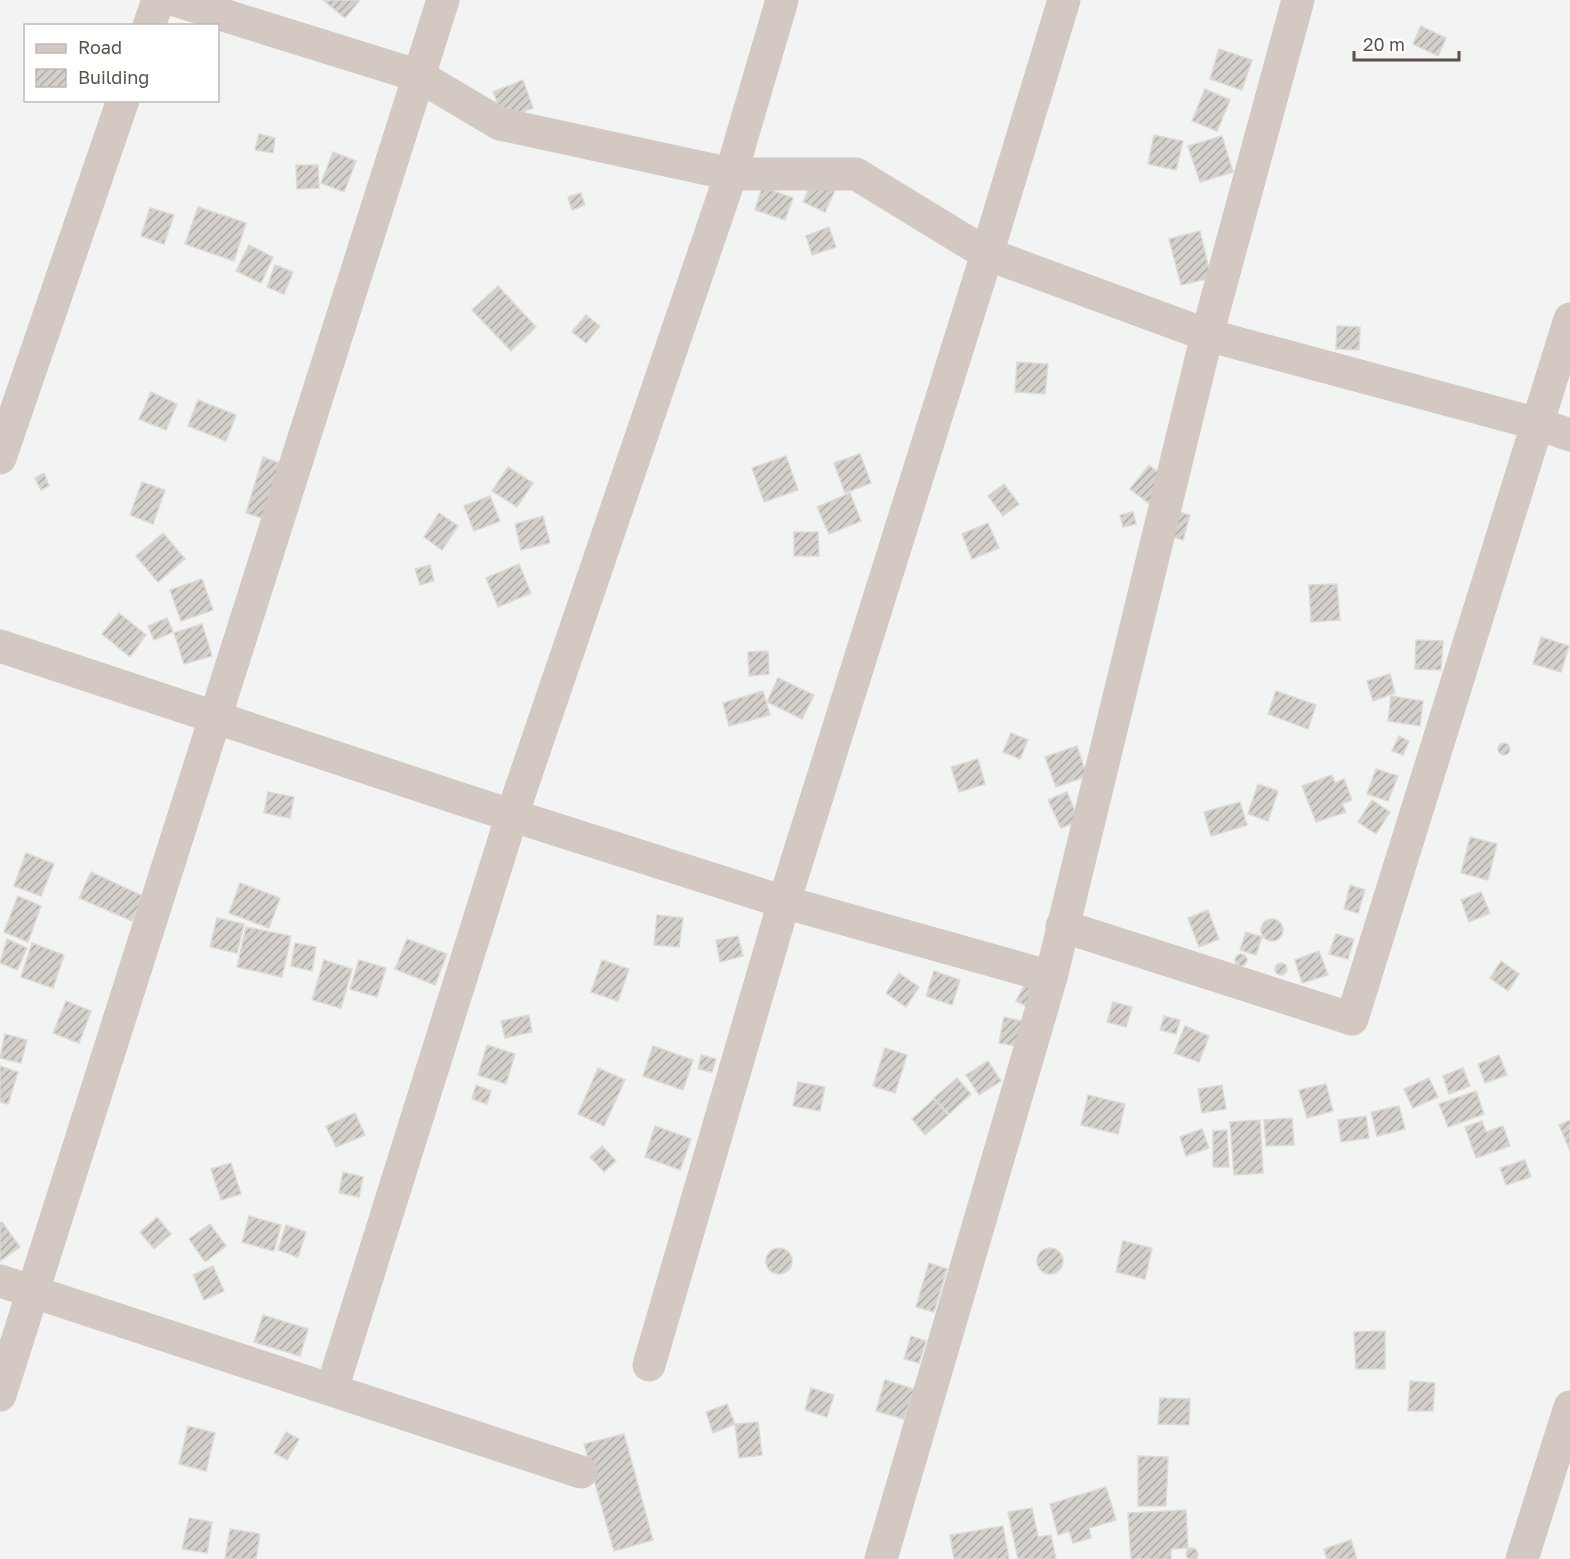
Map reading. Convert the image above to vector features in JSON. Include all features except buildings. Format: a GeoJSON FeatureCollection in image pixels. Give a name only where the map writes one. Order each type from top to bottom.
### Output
{"type":"FeatureCollection","features":[{"type":"Feature","properties":{"kind":"street"},"geometry":{"type":"LineString","coordinates":[[150,24],[158,0]]}},
{"type":"Feature","properties":{"kind":"street"},"geometry":{"type":"LineString","coordinates":[[175,0],[419,76],[500,124],[731,174],[856,174],[987,254],[1207,335],[1538,424],[1570,435]]}},
{"type":"Feature","properties":{"kind":"street"},"geometry":{"type":"LineString","coordinates":[[0,1395],[443,0]]}},
{"type":"Feature","properties":{"kind":"street"},"geometry":{"type":"LineString","coordinates":[[332,1389],[512,815],[731,174],[782,0]]}},
{"type":"Feature","properties":{"kind":"street"},"geometry":{"type":"LineString","coordinates":[[649,1365],[784,902],[1064,0]]}},
{"type":"Feature","properties":{"kind":"street"},"geometry":{"type":"LineString","coordinates":[[881,1559],[1051,977],[1207,335],[1298,0]]}},
{"type":"Feature","properties":{"kind":"street"},"geometry":{"type":"LineString","coordinates":[[0,458],[122,102]]}},
{"type":"Feature","properties":{"kind":"street"},"geometry":{"type":"LineString","coordinates":[[1062,926],[1352,1019],[1570,319]]}},
{"type":"Feature","properties":{"kind":"street"},"geometry":{"type":"LineString","coordinates":[[0,646],[784,902],[1051,977]]}},
{"type":"Feature","properties":{"kind":"street"},"geometry":{"type":"LineString","coordinates":[[0,1281],[581,1472]]}},
{"type":"Feature","properties":{"kind":"street"},"geometry":{"type":"LineString","coordinates":[[1522,1559],[1570,1407]]}}]}
